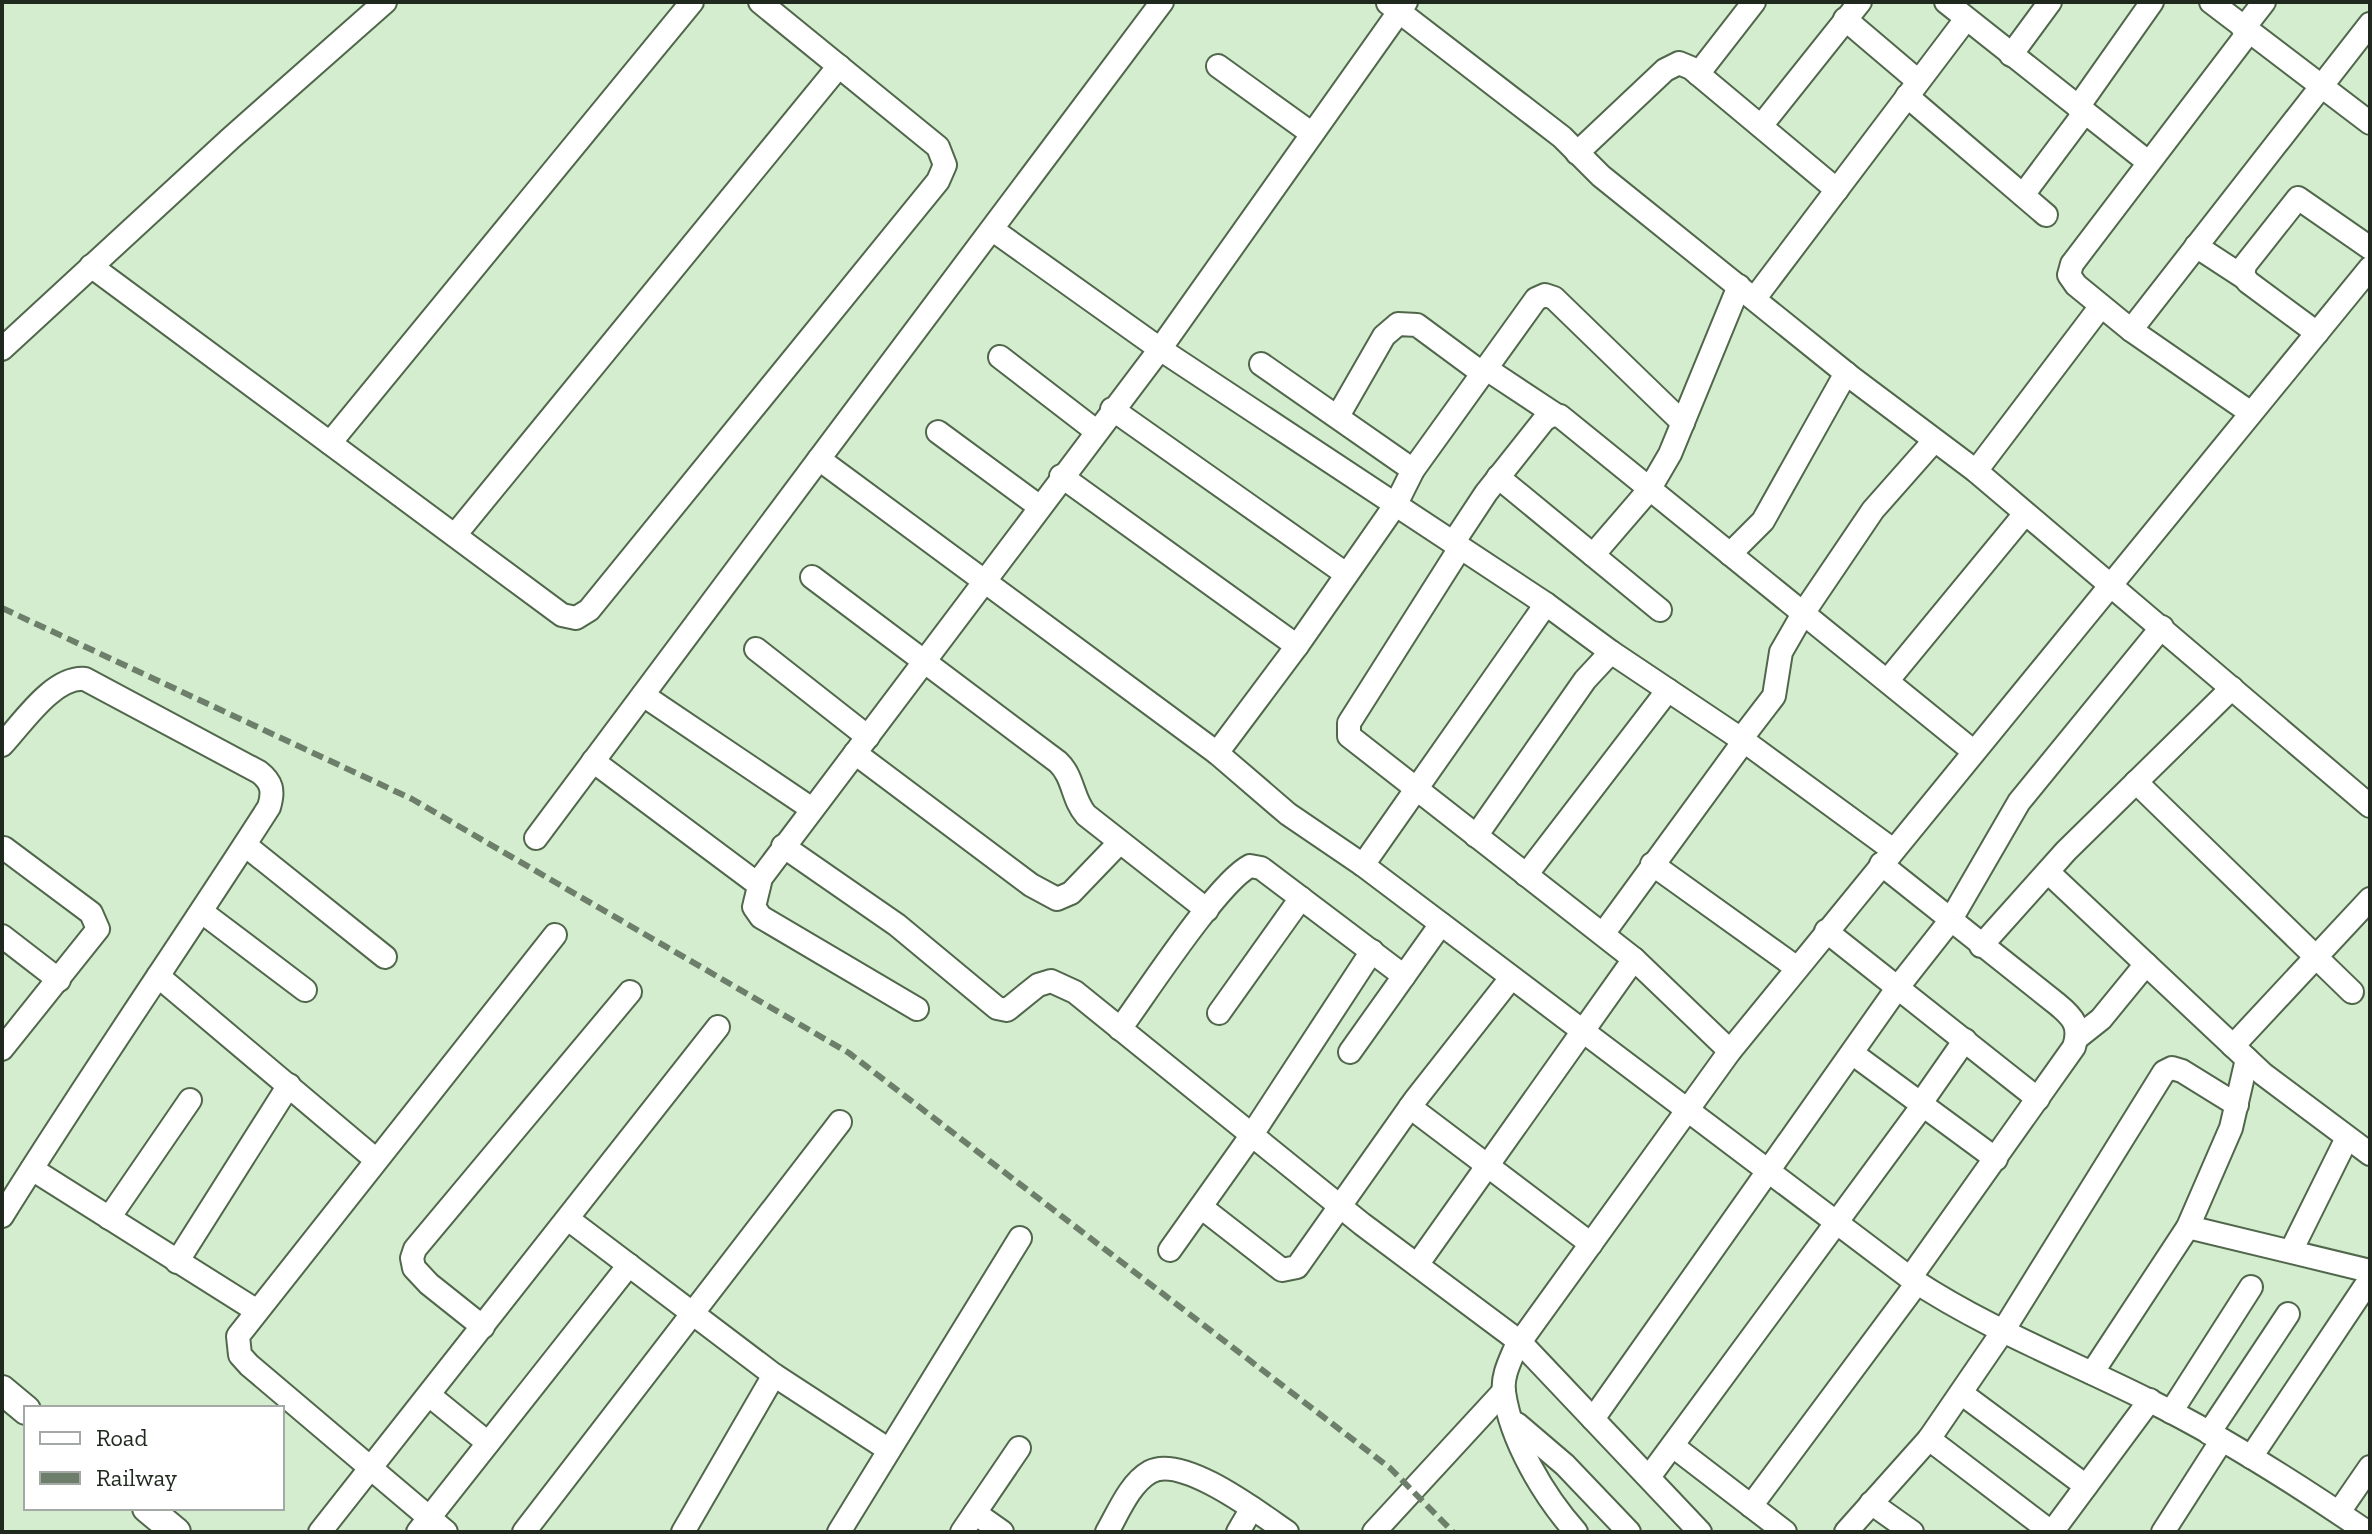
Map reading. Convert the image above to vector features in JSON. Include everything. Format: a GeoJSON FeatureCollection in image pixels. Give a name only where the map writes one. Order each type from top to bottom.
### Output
{"type":"FeatureCollection","features":[{"type":"Feature","properties":{"kind":"main road"},"geometry":{"type":"LineString","coordinates":[[149,1510],[176,1532]]}},
{"type":"Feature","properties":{"kind":"street"},"geometry":{"type":"LineString","coordinates":[[5,342],[385,2]]}},
{"type":"Feature","properties":{"kind":"street"},"geometry":{"type":"LineString","coordinates":[[330,443],[692,2]]}},
{"type":"Feature","properties":{"kind":"street"},"geometry":{"type":"LineString","coordinates":[[91,266],[562,615],[576,618],[589,610],[942,172],[945,159],[938,147],[760,2]]}},
{"type":"Feature","properties":{"kind":"street"},"geometry":{"type":"LineString","coordinates":[[536,838],[1162,2]]}},
{"type":"Feature","properties":{"kind":"street"},"geometry":{"type":"LineString","coordinates":[[1698,74],[1754,2]]}},
{"type":"Feature","properties":{"kind":"street"},"geometry":{"type":"LineString","coordinates":[[1946,2],[2148,162]]}},
{"type":"Feature","properties":{"kind":"street"},"geometry":{"type":"LineString","coordinates":[[2011,55],[2050,2]]}},
{"type":"Feature","properties":{"kind":"street"},"geometry":{"type":"LineString","coordinates":[[2023,195],[2152,2]]}},
{"type":"Feature","properties":{"kind":"street"},"geometry":{"type":"LineString","coordinates":[[2211,2],[2245,31],[2323,85],[2370,123]]}},
{"type":"Feature","properties":{"kind":"street"},"geometry":{"type":"LineString","coordinates":[[2251,413],[2131,330],[2071,280],[2070,270],[2264,2]]}},
{"type":"Feature","properties":{"kind":"street"},"geometry":{"type":"LineString","coordinates":[[917,1009],[761,917],[754,907],[759,885],[783,846],[927,662],[1061,476],[1160,349],[1397,5],[1601,176],[1846,373],[1976,471],[2024,515],[2162,627],[2370,806]]}},
{"type":"Feature","properties":{"kind":"street"},"geometry":{"type":"LineString","coordinates":[[1761,126],[1853,10],[1913,89],[2046,215]]}},
{"type":"Feature","properties":{"kind":"street"},"geometry":{"type":"LineString","coordinates":[[1593,555],[1649,490],[1747,292],[1837,190],[1966,19]]}},
{"type":"Feature","properties":{"kind":"street"},"geometry":{"type":"LineString","coordinates":[[2131,330],[2370,24]]}},
{"type":"Feature","properties":{"kind":"street"},"geometry":{"type":"LineString","coordinates":[[1577,153],[1672,65],[1685,64],[1837,190]]}},
{"type":"Feature","properties":{"kind":"street"},"geometry":{"type":"LineString","coordinates":[[455,535],[839,66]]}},
{"type":"Feature","properties":{"kind":"street"},"geometry":{"type":"LineString","coordinates":[[1218,66],[1311,133]]}},
{"type":"Feature","properties":{"kind":"street"},"geometry":{"type":"LineString","coordinates":[[2245,278],[2245,265],[2298,198],[2370,248]]}},
{"type":"Feature","properties":{"kind":"street"},"geometry":{"type":"LineString","coordinates":[[993,230],[1160,349],[1546,604],[1742,740],[1887,857],[1950,921],[2070,1014],[2077,1028],[2077,1038]]}},
{"type":"Feature","properties":{"kind":"street"},"geometry":{"type":"LineString","coordinates":[[2196,246],[2245,278],[2317,333]]}},
{"type":"Feature","properties":{"kind":"street"},"geometry":{"type":"LineString","coordinates":[[1576,1532],[1533,1473],[1504,1391],[1508,1365],[1520,1342],[1730,1051],[2370,268]]}},
{"type":"Feature","properties":{"kind":"street"},"geometry":{"type":"LineString","coordinates":[[1217,753],[1297,646],[1396,504],[1413,470],[1536,299],[1550,296],[1683,423]]}},
{"type":"Feature","properties":{"kind":"street"},"geometry":{"type":"LineString","coordinates":[[1976,471],[2101,306]]}},
{"type":"Feature","properties":{"kind":"street"},"geometry":{"type":"LineString","coordinates":[[1338,416],[1384,336],[1398,324],[1417,325],[1556,415],[1973,751]]}},
{"type":"Feature","properties":{"kind":"street"},"geometry":{"type":"LineString","coordinates":[[1000,357],[1096,431]]}},
{"type":"Feature","properties":{"kind":"street"},"geometry":{"type":"LineString","coordinates":[[1261,364],[1413,470]]}},
{"type":"Feature","properties":{"kind":"street"},"geometry":{"type":"LineString","coordinates":[[1730,554],[1763,521],[1846,373]]}},
{"type":"Feature","properties":{"kind":"street"},"geometry":{"type":"LineString","coordinates":[[1112,409],[1346,574]]}},
{"type":"Feature","properties":{"kind":"street"},"geometry":{"type":"LineString","coordinates":[[1556,415],[1544,420],[1498,477],[1347,728],[1349,736],[1634,959],[1730,1051]]}},
{"type":"Feature","properties":{"kind":"street"},"geometry":{"type":"LineString","coordinates":[[938,432],[1040,507]]}},
{"type":"Feature","properties":{"kind":"street"},"geometry":{"type":"LineString","coordinates":[[1603,934],[1774,696],[1781,652],[1804,612],[1873,510],[1934,441]]}},
{"type":"Feature","properties":{"kind":"street"},"geometry":{"type":"LineString","coordinates":[[819,459],[988,580],[1217,753],[1288,814],[1363,865],[1914,1281],[1961,1311],[2150,1400],[2216,1436],[2349,1524],[2370,1467]]}},
{"type":"Feature","properties":{"kind":"street"},"geometry":{"type":"LineString","coordinates":[[1061,476],[1297,646]]}},
{"type":"Feature","properties":{"kind":"street"},"geometry":{"type":"LineString","coordinates":[[1498,477],[1660,610]]}},
{"type":"Feature","properties":{"kind":"street"},"geometry":{"type":"LineString","coordinates":[[1888,680],[2024,515]]}},
{"type":"Feature","properties":{"kind":"street"},"geometry":{"type":"LineString","coordinates":[[812,577],[1058,762],[1068,773],[1081,809],[1207,910]]}},
{"type":"Feature","properties":{"kind":"street"},"geometry":{"type":"LineString","coordinates":[[1363,865],[1418,791],[1546,604]]}},
{"type":"Feature","properties":{"kind":"street"},"geometry":{"type":"LineString","coordinates":[[1593,1419],[1898,987],[1950,921],[2019,802],[2162,627]]}},
{"type":"Feature","properties":{"kind":"street"},"geometry":{"type":"LineString","coordinates":[[756,649],[862,745],[1031,885],[1057,899],[1071,893],[1120,842]]}},
{"type":"Feature","properties":{"kind":"street"},"geometry":{"type":"LineString","coordinates":[[1476,836],[1585,680],[1611,652]]}},
{"type":"Feature","properties":{"kind":"street"},"geometry":{"type":"LineString","coordinates":[[2,745],[67,681],[75,678],[97,683],[267,778],[272,792],[269,807],[245,845],[2,1216]]}},
{"type":"Feature","properties":{"kind":"street"},"geometry":{"type":"LineString","coordinates":[[1981,946],[2048,872],[2232,688]]}},
{"type":"Feature","properties":{"kind":"street"},"geometry":{"type":"LineString","coordinates":[[1526,875],[1593,783],[1668,690]]}},
{"type":"Feature","properties":{"kind":"street"},"geometry":{"type":"LineString","coordinates":[[643,695],[812,809]]}},
{"type":"Feature","properties":{"kind":"street"},"geometry":{"type":"LineString","coordinates":[[593,761],[759,885]]}},
{"type":"Feature","properties":{"kind":"street"},"geometry":{"type":"LineString","coordinates":[[2136,782],[2352,992]]}},
{"type":"Feature","properties":{"kind":"street"},"geometry":{"type":"LineString","coordinates":[[245,845],[385,957]]}},
{"type":"Feature","properties":{"kind":"street"},"geometry":{"type":"LineString","coordinates":[[783,846],[897,925],[997,1008],[1007,1010],[1038,985],[1051,981],[1075,992],[1342,1208],[1520,1342],[1700,1532]]}},
{"type":"Feature","properties":{"kind":"street"},"geometry":{"type":"LineString","coordinates":[[2,1049],[96,936],[98,924],[91,913],[4,848]]}},
{"type":"Feature","properties":{"kind":"street"},"geometry":{"type":"LineString","coordinates":[[1652,864],[1797,968]]}},
{"type":"Feature","properties":{"kind":"street"},"geometry":{"type":"LineString","coordinates":[[1120,1029],[1207,910],[1241,870],[1250,866],[1261,868],[1404,976]]}},
{"type":"Feature","properties":{"kind":"street"},"geometry":{"type":"LineString","coordinates":[[2048,872],[2240,1052],[2370,1154]]}},
{"type":"Feature","properties":{"kind":"street"},"geometry":{"type":"LineString","coordinates":[[1219,1013],[1301,898]]}},
{"type":"Feature","properties":{"kind":"street"},"geometry":{"type":"LineString","coordinates":[[2092,1373],[2188,1227],[2231,1128],[2237,1105],[2240,1052],[2315,957],[2370,899]]}},
{"type":"Feature","properties":{"kind":"street"},"geometry":{"type":"LineString","coordinates":[[202,912],[305,990]]}},
{"type":"Feature","properties":{"kind":"street"},"geometry":{"type":"LineString","coordinates":[[1350,1052],[1441,924]]}},
{"type":"Feature","properties":{"kind":"street"},"geometry":{"type":"LineString","coordinates":[[1826,931],[2038,1099]]}},
{"type":"Feature","properties":{"kind":"street"},"geometry":{"type":"LineString","coordinates":[[555,935],[238,1336],[240,1355],[371,1468],[431,1527],[488,1443],[629,1265]]}},
{"type":"Feature","properties":{"kind":"street"},"geometry":{"type":"LineString","coordinates":[[2,936],[59,980]]}},
{"type":"Feature","properties":{"kind":"street"},"geometry":{"type":"LineString","coordinates":[[1170,1250],[1251,1136],[1372,951]]}},
{"type":"Feature","properties":{"kind":"street"},"geometry":{"type":"LineString","coordinates":[[1417,1265],[1634,959]]}},
{"type":"Feature","properties":{"kind":"street"},"geometry":{"type":"LineString","coordinates":[[1751,1506],[1914,1281],[2077,1038],[2101,1019],[2146,964]]}},
{"type":"Feature","properties":{"kind":"street"},"geometry":{"type":"LineString","coordinates":[[158,976],[375,1159]]}},
{"type":"Feature","properties":{"kind":"street"},"geometry":{"type":"LineString","coordinates":[[1201,1207],[1282,1270],[1297,1267],[1342,1208],[1410,1107],[1511,978]]}},
{"type":"Feature","properties":{"kind":"street"},"geometry":{"type":"LineString","coordinates":[[483,1327],[419,1274],[412,1258],[415,1249],[630,992]]}},
{"type":"Feature","properties":{"kind":"street"},"geometry":{"type":"LineString","coordinates":[[320,1532],[718,1027]]}},
{"type":"Feature","properties":{"kind":"street"},"geometry":{"type":"LineString","coordinates":[[1649,1477],[1837,1223],[1965,1040]]}},
{"type":"Feature","properties":{"kind":"street"},"geometry":{"type":"LineString","coordinates":[[1852,1053],[1996,1159]]}},
{"type":"Feature","properties":{"kind":"street"},"geometry":{"type":"LineString","coordinates":[[1846,1532],[1929,1439],[1961,1393],[2164,1072],[2172,1068],[2182,1071],[2237,1105]]}},
{"type":"Feature","properties":{"kind":"street"},"geometry":{"type":"LineString","coordinates":[[177,1262],[289,1085]]}},
{"type":"Feature","properties":{"kind":"street"},"geometry":{"type":"LineString","coordinates":[[109,1218],[190,1100]]}},
{"type":"Feature","properties":{"kind":"street"},"geometry":{"type":"LineString","coordinates":[[1410,1107],[1591,1244]]}},
{"type":"Feature","properties":{"kind":"street"},"geometry":{"type":"LineString","coordinates":[[524,1532],[840,1122]]}},
{"type":"Feature","properties":{"kind":"street"},"geometry":{"type":"LineString","coordinates":[[2291,1251],[2347,1138]]}},
{"type":"Feature","properties":{"kind":"street"},"geometry":{"type":"LineString","coordinates":[[32,1169],[257,1311]]}},
{"type":"Feature","properties":{"kind":"street"},"geometry":{"type":"LineString","coordinates":[[568,1219],[774,1375],[889,1450]]}},
{"type":"Feature","properties":{"kind":"street"},"geometry":{"type":"LineString","coordinates":[[2188,1227],[2370,1271]]}},
{"type":"Feature","properties":{"kind":"street"},"geometry":{"type":"LineString","coordinates":[[839,1532],[1020,1238]]}},
{"type":"Feature","properties":{"kind":"street"},"geometry":{"type":"LineString","coordinates":[[2251,1457],[2370,1279]]}},
{"type":"Feature","properties":{"kind":"street"},"geometry":{"type":"LineString","coordinates":[[2171,1412],[2251,1287]]}},
{"type":"Feature","properties":{"kind":"street"},"geometry":{"type":"LineString","coordinates":[[2163,1532],[2288,1314]]}},
{"type":"Feature","properties":{"kind":"street"},"geometry":{"type":"LineString","coordinates":[[683,1532],[774,1375]]}},
{"type":"Feature","properties":{"kind":"street"},"geometry":{"type":"LineString","coordinates":[[1374,1532],[1504,1391]]}},
{"type":"Feature","properties":{"kind":"street"},"geometry":{"type":"LineString","coordinates":[[1961,1393],[2086,1486]]}},
{"type":"Feature","properties":{"kind":"street"},"geometry":{"type":"LineString","coordinates":[[429,1395],[488,1443]]}},
{"type":"Feature","properties":{"kind":"street"},"geometry":{"type":"LineString","coordinates":[[1929,1439],[2052,1532],[2150,1400]]}},
{"type":"Feature","properties":{"kind":"street"},"geometry":{"type":"LineString","coordinates":[[1513,1420],[1565,1465],[1629,1532]]}},
{"type":"Feature","properties":{"kind":"street"},"geometry":{"type":"LineString","coordinates":[[1673,1446],[1785,1532]]}},
{"type":"Feature","properties":{"kind":"street"},"geometry":{"type":"LineString","coordinates":[[962,1532],[1019,1448]]}},
{"type":"Feature","properties":{"kind":"street"},"geometry":{"type":"LineString","coordinates":[[1107,1532],[1136,1484],[1148,1473],[1163,1467],[1191,1474],[1252,1508],[1287,1532]]}},
{"type":"Feature","properties":{"kind":"street"},"geometry":{"type":"LineString","coordinates":[[1871,1503],[1912,1532]]}},
{"type":"Feature","properties":{"kind":"street"},"geometry":{"type":"LineString","coordinates":[[1238,1532],[1252,1508]]}},
{"type":"Feature","properties":{"kind":"street"},"geometry":{"type":"LineString","coordinates":[[975,1513],[1002,1532]]}},
{"type":"Feature","properties":{"kind":"railway"},"geometry":{"type":"LineString","coordinates":[[2,608],[412,799],[849,1053],[1390,1468],[1453,1532]]}}]}
